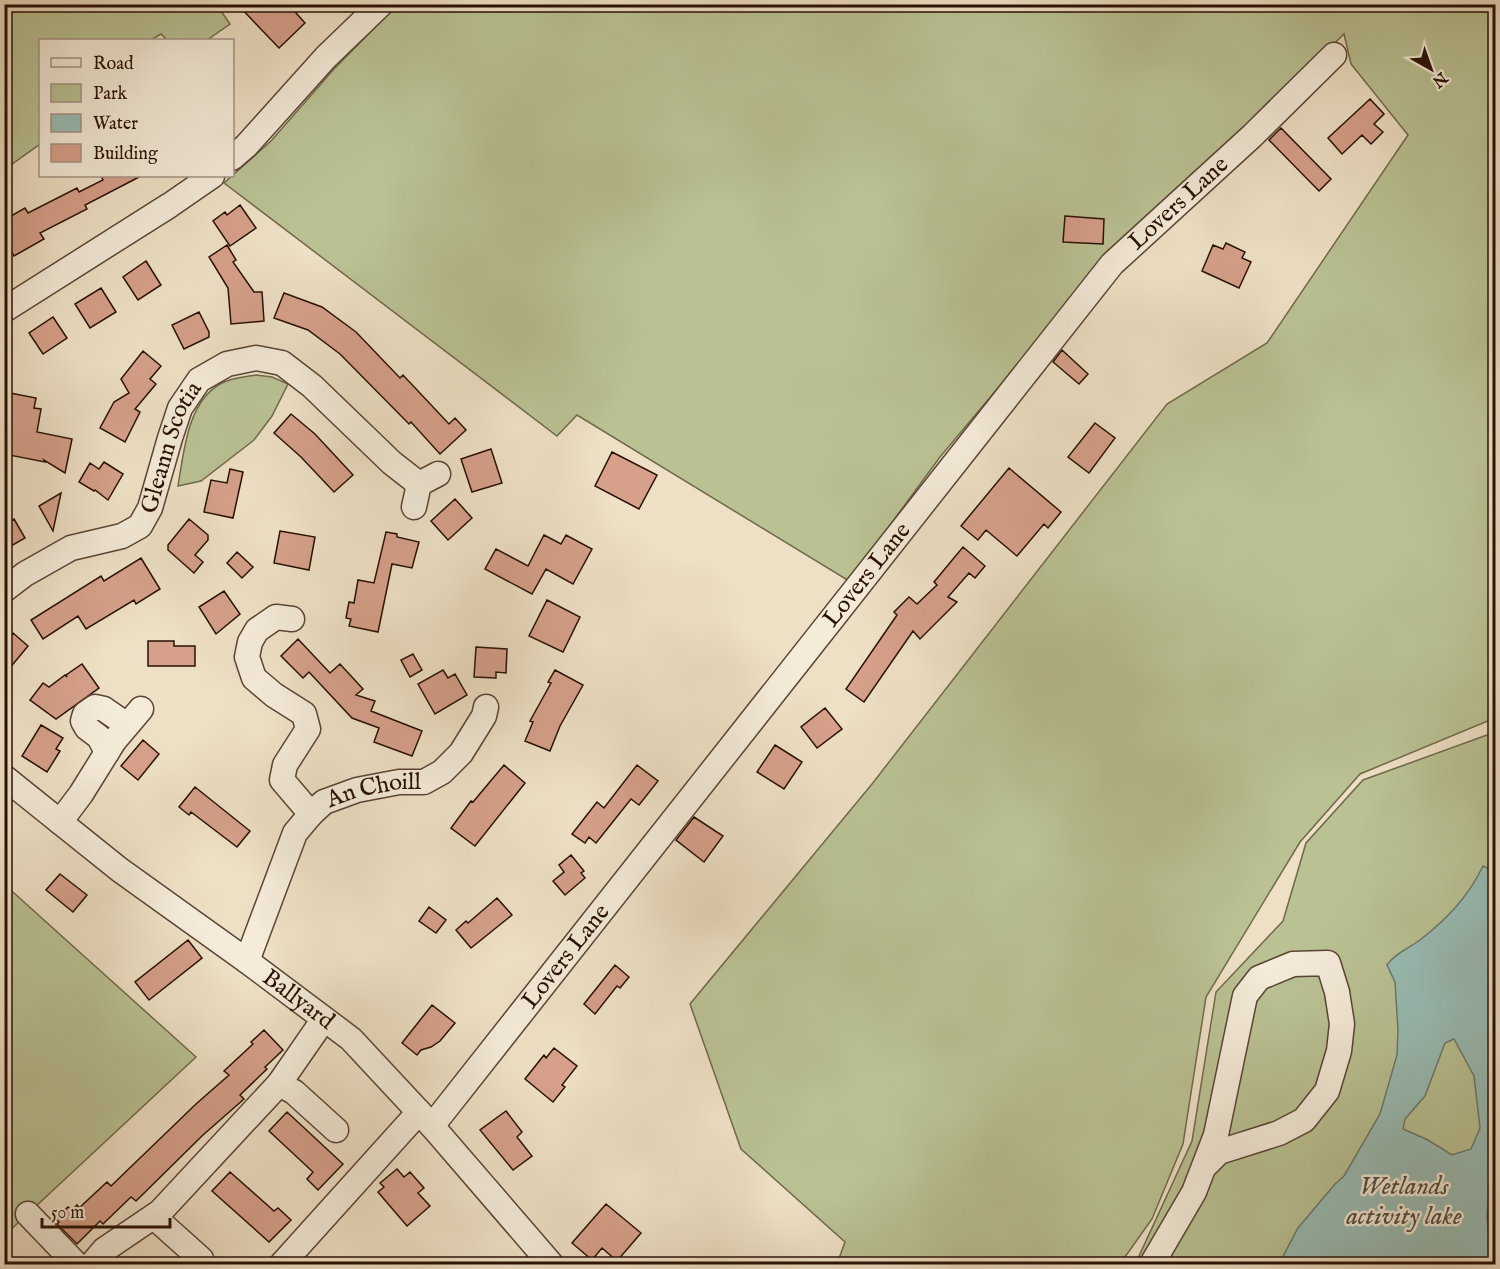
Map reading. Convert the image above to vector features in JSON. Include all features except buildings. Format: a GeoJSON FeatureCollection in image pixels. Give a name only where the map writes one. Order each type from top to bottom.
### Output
{"type":"FeatureCollection","features":[{"type":"Feature","properties":{"kind":"street"},"geometry":{"type":"LineString","coordinates":[[234,156],[246,146],[326,57],[381,4]]}},
{"type":"Feature","properties":{"kind":"street","name":"Lovers Lane"},"geometry":{"type":"LineString","coordinates":[[282,1264],[426,1119],[1112,264],[1252,136],[1334,55]]}},
{"type":"Feature","properties":{"kind":"street"},"geometry":{"type":"LineString","coordinates":[[4,310],[211,177]]}},
{"type":"Feature","properties":{"kind":"street","name":"Gleann Scotia"},"geometry":{"type":"LineString","coordinates":[[4,590],[25,574],[71,548],[122,536],[140,525],[148,514],[180,408],[199,380],[227,364],[256,358],[282,363],[312,386],[392,463],[423,488]]}},
{"type":"Feature","properties":{"kind":"street","name":"An Choill"},"geometry":{"type":"LineString","coordinates":[[292,619],[276,617],[257,630],[250,642],[247,657],[254,678],[274,695],[304,714],[308,729],[285,765],[282,780],[310,814]]}},
{"type":"Feature","properties":{"kind":"street"},"geometry":{"type":"LineString","coordinates":[[60,822],[81,794],[107,752],[134,717],[95,707],[85,714],[83,721],[99,737],[107,752]]}},
{"type":"Feature","properties":{"kind":"street","name":"An Choill"},"geometry":{"type":"LineString","coordinates":[[247,961],[295,833],[310,814],[324,802],[357,790],[399,782],[424,782],[442,772],[461,753],[492,714]]}},
{"type":"Feature","properties":{"kind":"street","name":"Ballyard"},"geometry":{"type":"LineString","coordinates":[[4,777],[120,870],[351,1039],[426,1119],[551,1264]]}},
{"type":"Feature","properties":{"kind":"street"},"geometry":{"type":"LineString","coordinates":[[1152,1264],[1175,1226],[1204,1167],[1216,1135],[1245,996],[1259,978],[1293,963],[1328,963],[1337,992],[1342,1024],[1339,1051],[1327,1091],[1304,1120],[1279,1133],[1219,1152],[1204,1167]]}},
{"type":"Feature","properties":{"kind":"street"},"geometry":{"type":"LineString","coordinates":[[92,1264],[104,1250],[160,1212],[279,1084],[324,1020]]}},
{"type":"Feature","properties":{"kind":"street"},"geometry":{"type":"LineString","coordinates":[[279,1084],[294,1092],[336,1130]]}},
{"type":"Feature","properties":{"kind":"street"},"geometry":{"type":"LineString","coordinates":[[28,1214],[75,1264]]}},
{"type":"Feature","properties":{"kind":"street"},"geometry":{"type":"LineString","coordinates":[[154,1217],[201,1259]]}},
{"type":"Feature","properties":{"kind":"green space"},"geometry":{"type":"Polygon","coordinates":[[[5,4],[217,5],[230,24],[208,39],[166,39],[161,34],[153,39],[39,39],[39,145],[5,169],[5,4]]]}},
{"type":"Feature","properties":{"kind":"green space"},"geometry":{"type":"Polygon","coordinates":[[[397,5],[1495,5],[1495,718],[1360,774],[1300,842],[1206,997],[1183,1144],[1152,1219],[1120,1264],[837,1264],[845,1242],[741,1149],[690,1004],[872,784],[1167,404],[1267,343],[1408,135],[1351,64],[1344,34],[1066,307],[940,457],[849,581],[577,415],[557,436],[224,183],[234,177],[234,174],[271,141],[334,69],[397,5]]]}},
{"type":"Feature","properties":{"kind":"green space"},"geometry":{"type":"Polygon","coordinates":[[[256,375],[272,377],[288,384],[272,416],[254,440],[201,481],[178,486],[185,444],[200,403],[209,392],[224,382],[256,375]]]}},
{"type":"Feature","properties":{"kind":"green space"},"geometry":{"type":"Polygon","coordinates":[[[1495,734],[1495,1264],[1132,1264],[1139,1256],[1192,1141],[1216,992],[1283,921],[1306,843],[1363,780],[1495,734]]]}},
{"type":"Feature","properties":{"kind":"green space"},"geometry":{"type":"Polygon","coordinates":[[[4,884],[196,1057],[5,1235],[4,1235],[4,884]]]}},
{"type":"Feature","properties":{"kind":"water","name":"Wetlands activity lake"},"geometry":{"type":"Polygon","coordinates":[[[1483,866],[1496,872],[1496,1177],[1487,1213],[1495,1264],[1279,1264],[1298,1228],[1344,1176],[1380,1114],[1397,1055],[1395,982],[1387,965],[1448,916],[1464,898],[1483,866]],[[1454,1039],[1445,1043],[1425,1096],[1405,1119],[1403,1129],[1428,1140],[1452,1155],[1471,1149],[1480,1128],[1474,1076],[1454,1039]]]}}]}
